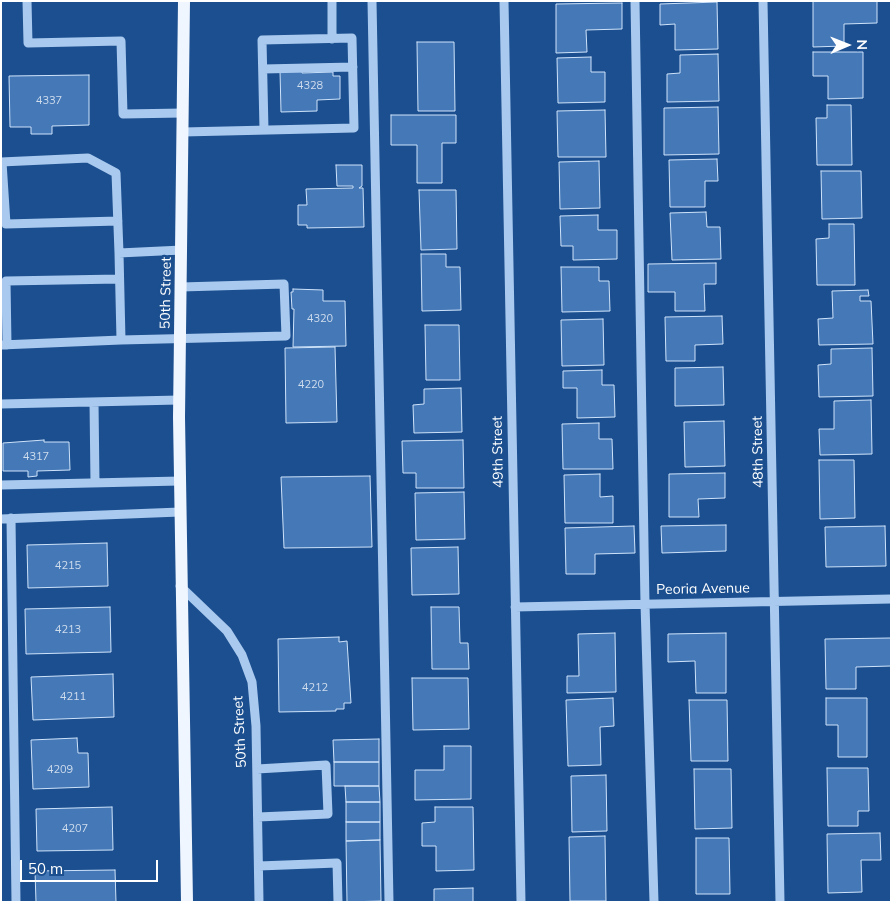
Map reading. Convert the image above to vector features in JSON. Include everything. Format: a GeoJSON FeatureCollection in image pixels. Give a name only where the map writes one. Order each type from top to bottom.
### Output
{"type":"FeatureCollection","features":[{"type":"Feature","properties":{"kind":"main road","name":"50th Street"},"geometry":{"type":"LineString","coordinates":[[184,1],[179,400],[180,586],[186,902]]}},
{"type":"Feature","properties":{"kind":"street"},"geometry":{"type":"LineString","coordinates":[[27,1],[28,43],[121,40],[123,114],[183,113]]}},
{"type":"Feature","properties":{"kind":"street"},"geometry":{"type":"LineString","coordinates":[[332,1],[332,39]]}},
{"type":"Feature","properties":{"kind":"street"},"geometry":{"type":"LineString","coordinates":[[372,1],[389,902]]}},
{"type":"Feature","properties":{"kind":"street","name":"49th Street"},"geometry":{"type":"LineString","coordinates":[[504,1],[520,902]]}},
{"type":"Feature","properties":{"kind":"street"},"geometry":{"type":"LineString","coordinates":[[635,1],[646,604],[654,902]]}},
{"type":"Feature","properties":{"kind":"street","name":"48th Street"},"geometry":{"type":"LineString","coordinates":[[763,1],[780,902]]}},
{"type":"Feature","properties":{"kind":"street"},"geometry":{"type":"LineString","coordinates":[[183,132],[354,128],[352,38],[262,40],[264,130]]}},
{"type":"Feature","properties":{"kind":"street"},"geometry":{"type":"LineString","coordinates":[[263,69],[353,66]]}},
{"type":"Feature","properties":{"kind":"street"},"geometry":{"type":"LineString","coordinates":[[118,221],[6,224],[2,162],[88,158],[116,173],[118,221],[120,278],[121,340]]}},
{"type":"Feature","properties":{"kind":"street"},"geometry":{"type":"LineString","coordinates":[[119,253],[182,250]]}},
{"type":"Feature","properties":{"kind":"street"},"geometry":{"type":"LineString","coordinates":[[120,278],[6,281],[4,345],[286,336],[284,284],[181,287]]}},
{"type":"Feature","properties":{"kind":"street"},"geometry":{"type":"LineString","coordinates":[[1,404],[179,400]]}},
{"type":"Feature","properties":{"kind":"street"},"geometry":{"type":"LineString","coordinates":[[94,402],[95,483]]}},
{"type":"Feature","properties":{"kind":"street"},"geometry":{"type":"LineString","coordinates":[[1,485],[180,481]]}},
{"type":"Feature","properties":{"kind":"street"},"geometry":{"type":"LineString","coordinates":[[1,519],[180,512]]}},
{"type":"Feature","properties":{"kind":"street"},"geometry":{"type":"LineString","coordinates":[[11,518],[16,902]]}},
{"type":"Feature","properties":{"kind":"street","name":"50th Street"},"geometry":{"type":"LineString","coordinates":[[180,586],[227,631],[242,655],[252,682],[257,769],[259,902]]}},
{"type":"Feature","properties":{"kind":"street","name":"Peoria Avenue"},"geometry":{"type":"LineString","coordinates":[[515,607],[891,599]]}},
{"type":"Feature","properties":{"kind":"street"},"geometry":{"type":"LineString","coordinates":[[257,769],[326,765],[328,814],[258,817]]}},
{"type":"Feature","properties":{"kind":"street"},"geometry":{"type":"LineString","coordinates":[[259,866],[337,863],[338,902]]}},
{"type":"Feature","properties":{"kind":"building"},"geometry":{"type":"Polygon","coordinates":[[[813,1],[877,1],[877,23],[844,24],[844,46],[813,47],[813,1]]]}},
{"type":"Feature","properties":{"kind":"building"},"geometry":{"type":"Polygon","coordinates":[[[717,2],[718,49],[675,50],[675,24],[660,25],[660,4],[717,2]]]}},
{"type":"Feature","properties":{"kind":"building"},"geometry":{"type":"Polygon","coordinates":[[[622,3],[622,29],[586,30],[587,52],[556,53],[556,4],[622,3]]]}},
{"type":"Feature","properties":{"kind":"building"},"geometry":{"type":"Polygon","coordinates":[[[417,42],[454,42],[455,111],[418,111],[417,42]]]}},
{"type":"Feature","properties":{"kind":"building"},"geometry":{"type":"Polygon","coordinates":[[[813,52],[863,52],[863,98],[828,99],[828,76],[813,76],[813,52]]]}},
{"type":"Feature","properties":{"kind":"building"},"geometry":{"type":"Polygon","coordinates":[[[718,54],[719,101],[667,102],[667,74],[680,73],[680,55],[718,54]]]}},
{"type":"Feature","properties":{"kind":"building"},"geometry":{"type":"Polygon","coordinates":[[[591,57],[591,72],[605,72],[605,102],[558,103],[557,58],[591,57]]]}},
{"type":"Feature","properties":{"kind":"building"},"geometry":{"type":"Polygon","coordinates":[[[302,70],[302,73],[333,72],[333,76],[340,76],[340,99],[317,100],[317,111],[281,112],[280,71],[302,70]]]}},
{"type":"Feature","properties":{"kind":"building"},"geometry":{"type":"Polygon","coordinates":[[[89,75],[89,125],[52,126],[52,134],[31,134],[31,127],[10,127],[9,76],[89,75]]]}},
{"type":"Feature","properties":{"kind":"building"},"geometry":{"type":"Polygon","coordinates":[[[827,105],[851,105],[852,165],[817,165],[816,118],[827,118],[827,105]]]}},
{"type":"Feature","properties":{"kind":"building"},"geometry":{"type":"Polygon","coordinates":[[[718,107],[719,154],[664,155],[664,108],[718,107]]]}},
{"type":"Feature","properties":{"kind":"building"},"geometry":{"type":"Polygon","coordinates":[[[605,110],[606,157],[558,157],[557,111],[605,110]]]}},
{"type":"Feature","properties":{"kind":"building"},"geometry":{"type":"Polygon","coordinates":[[[391,115],[456,115],[456,143],[442,143],[442,183],[417,183],[417,145],[391,145],[391,115]]]}},
{"type":"Feature","properties":{"kind":"building"},"geometry":{"type":"Polygon","coordinates":[[[717,159],[718,181],[705,181],[705,207],[670,207],[669,160],[717,159]]]}},
{"type":"Feature","properties":{"kind":"building"},"geometry":{"type":"Polygon","coordinates":[[[599,161],[600,208],[560,209],[559,162],[599,161]]]}},
{"type":"Feature","properties":{"kind":"building"},"geometry":{"type":"Polygon","coordinates":[[[336,165],[362,165],[362,186],[359,188],[363,188],[364,227],[307,228],[307,225],[298,225],[298,205],[307,205],[306,189],[353,188],[353,186],[337,186],[336,165]]]}},
{"type":"Feature","properties":{"kind":"building"},"geometry":{"type":"Polygon","coordinates":[[[821,171],[861,171],[862,218],[822,219],[821,171]]]}},
{"type":"Feature","properties":{"kind":"building"},"geometry":{"type":"Polygon","coordinates":[[[419,190],[456,190],[457,249],[421,250],[419,190]]]}},
{"type":"Feature","properties":{"kind":"building"},"geometry":{"type":"Polygon","coordinates":[[[706,212],[707,227],[720,227],[721,259],[672,260],[670,213],[706,212]]]}},
{"type":"Feature","properties":{"kind":"building"},"geometry":{"type":"Polygon","coordinates":[[[598,215],[598,230],[617,230],[617,259],[573,260],[573,246],[561,246],[560,216],[598,215]]]}},
{"type":"Feature","properties":{"kind":"building"},"geometry":{"type":"Polygon","coordinates":[[[829,224],[854,224],[855,285],[817,285],[816,239],[829,238],[829,224]]]}},
{"type":"Feature","properties":{"kind":"building"},"geometry":{"type":"Polygon","coordinates":[[[421,254],[446,254],[446,267],[460,267],[461,310],[422,311],[421,254]]]}},
{"type":"Feature","properties":{"kind":"building"},"geometry":{"type":"Polygon","coordinates":[[[716,263],[716,284],[704,284],[705,311],[675,311],[675,292],[648,292],[648,264],[716,263]]]}},
{"type":"Feature","properties":{"kind":"building"},"geometry":{"type":"Polygon","coordinates":[[[561,267],[599,267],[599,281],[609,281],[610,311],[562,312],[561,267]]]}},
{"type":"Feature","properties":{"kind":"building"},"geometry":{"type":"Polygon","coordinates":[[[293,289],[323,290],[323,301],[345,301],[346,346],[293,347],[294,309],[292,309],[291,292],[293,292],[293,289]]]}},
{"type":"Feature","properties":{"kind":"building"},"geometry":{"type":"Polygon","coordinates":[[[868,290],[869,296],[860,296],[860,301],[871,301],[873,344],[819,345],[818,319],[833,318],[832,291],[868,290]]]}},
{"type":"Feature","properties":{"kind":"building"},"geometry":{"type":"Polygon","coordinates":[[[722,316],[723,344],[695,345],[695,361],[666,361],[665,317],[722,316]]]}},
{"type":"Feature","properties":{"kind":"building"},"geometry":{"type":"Polygon","coordinates":[[[603,319],[604,365],[562,366],[561,320],[603,319]]]}},
{"type":"Feature","properties":{"kind":"building"},"geometry":{"type":"Polygon","coordinates":[[[425,325],[459,325],[460,380],[426,380],[425,325]]]}},
{"type":"Feature","properties":{"kind":"building"},"geometry":{"type":"Polygon","coordinates":[[[335,347],[337,422],[286,423],[285,348],[335,347]]]}},
{"type":"Feature","properties":{"kind":"building"},"geometry":{"type":"Polygon","coordinates":[[[872,348],[873,396],[819,397],[818,365],[831,364],[831,349],[872,348]]]}},
{"type":"Feature","properties":{"kind":"building"},"geometry":{"type":"Polygon","coordinates":[[[723,367],[724,405],[675,406],[675,368],[723,367]]]}},
{"type":"Feature","properties":{"kind":"building"},"geometry":{"type":"Polygon","coordinates":[[[602,370],[602,385],[614,385],[615,417],[577,418],[577,388],[563,388],[563,371],[602,370]]]}},
{"type":"Feature","properties":{"kind":"building"},"geometry":{"type":"Polygon","coordinates":[[[461,388],[462,432],[414,433],[413,405],[424,404],[424,389],[461,388]]]}},
{"type":"Feature","properties":{"kind":"building"},"geometry":{"type":"Polygon","coordinates":[[[871,400],[872,454],[820,455],[819,429],[834,429],[834,401],[871,400]]]}},
{"type":"Feature","properties":{"kind":"building"},"geometry":{"type":"Polygon","coordinates":[[[724,421],[725,466],[685,467],[684,422],[724,421]]]}},
{"type":"Feature","properties":{"kind":"building"},"geometry":{"type":"Polygon","coordinates":[[[599,423],[599,439],[612,439],[613,469],[563,469],[562,424],[599,423]]]}},
{"type":"Feature","properties":{"kind":"building"},"geometry":{"type":"Polygon","coordinates":[[[44,440],[44,442],[69,442],[70,470],[37,471],[37,476],[28,477],[28,471],[3,471],[3,443],[44,440]]]}},
{"type":"Feature","properties":{"kind":"building"},"geometry":{"type":"Polygon","coordinates":[[[463,440],[464,488],[416,488],[416,473],[403,473],[402,441],[463,440]]]}},
{"type":"Feature","properties":{"kind":"building"},"geometry":{"type":"Polygon","coordinates":[[[819,460],[854,460],[855,518],[820,519],[819,460]]]}},
{"type":"Feature","properties":{"kind":"building"},"geometry":{"type":"Polygon","coordinates":[[[725,473],[725,498],[698,499],[699,517],[669,517],[669,474],[725,473]]]}},
{"type":"Feature","properties":{"kind":"building"},"geometry":{"type":"Polygon","coordinates":[[[600,474],[600,497],[613,496],[613,523],[565,523],[564,475],[600,474]]]}},
{"type":"Feature","properties":{"kind":"building"},"geometry":{"type":"Polygon","coordinates":[[[370,476],[372,547],[284,548],[281,477],[370,476]]]}},
{"type":"Feature","properties":{"kind":"building"},"geometry":{"type":"Polygon","coordinates":[[[464,492],[465,539],[416,540],[415,493],[464,492]]]}},
{"type":"Feature","properties":{"kind":"building"},"geometry":{"type":"Polygon","coordinates":[[[726,525],[726,551],[662,553],[661,526],[726,525]]]}},
{"type":"Feature","properties":{"kind":"building"},"geometry":{"type":"Polygon","coordinates":[[[634,526],[635,553],[595,554],[595,574],[566,574],[565,528],[634,526]]]}},
{"type":"Feature","properties":{"kind":"building"},"geometry":{"type":"Polygon","coordinates":[[[885,526],[886,566],[826,567],[825,527],[885,526]]]}},
{"type":"Feature","properties":{"kind":"building"},"geometry":{"type":"Polygon","coordinates":[[[107,543],[108,586],[28,588],[27,545],[107,543]]]}},
{"type":"Feature","properties":{"kind":"building"},"geometry":{"type":"Polygon","coordinates":[[[458,547],[459,594],[412,595],[411,548],[458,547]]]}},
{"type":"Feature","properties":{"kind":"building"},"geometry":{"type":"Polygon","coordinates":[[[110,607],[111,652],[26,654],[25,609],[110,607]]]}},
{"type":"Feature","properties":{"kind":"building"},"geometry":{"type":"Polygon","coordinates":[[[431,607],[459,607],[460,643],[468,643],[469,669],[432,669],[431,607]]]}},
{"type":"Feature","properties":{"kind":"building"},"geometry":{"type":"Polygon","coordinates":[[[615,633],[616,692],[567,693],[567,676],[579,676],[578,634],[615,633]]]}},
{"type":"Feature","properties":{"kind":"building"},"geometry":{"type":"Polygon","coordinates":[[[726,633],[726,693],[696,693],[695,661],[668,662],[668,634],[726,633]]]}},
{"type":"Feature","properties":{"kind":"building"},"geometry":{"type":"Polygon","coordinates":[[[339,637],[339,642],[347,641],[351,703],[344,703],[344,709],[336,709],[336,711],[279,712],[278,639],[339,637]]]}},
{"type":"Feature","properties":{"kind":"building"},"geometry":{"type":"Polygon","coordinates":[[[891,638],[891,666],[856,667],[856,689],[826,689],[825,639],[891,638]]]}},
{"type":"Feature","properties":{"kind":"building"},"geometry":{"type":"Polygon","coordinates":[[[113,674],[114,717],[33,720],[31,677],[113,674]]]}},
{"type":"Feature","properties":{"kind":"building"},"geometry":{"type":"Polygon","coordinates":[[[412,678],[468,678],[469,729],[413,730],[412,678]]]}},
{"type":"Feature","properties":{"kind":"building"},"geometry":{"type":"Polygon","coordinates":[[[613,698],[614,726],[600,727],[601,765],[568,766],[566,700],[613,698]]]}},
{"type":"Feature","properties":{"kind":"building"},"geometry":{"type":"Polygon","coordinates":[[[826,698],[867,698],[867,757],[838,757],[838,725],[826,725],[826,698]]]}},
{"type":"Feature","properties":{"kind":"building"},"geometry":{"type":"Polygon","coordinates":[[[689,700],[727,700],[728,761],[691,761],[689,700]]]}},
{"type":"Feature","properties":{"kind":"building"},"geometry":{"type":"Polygon","coordinates":[[[77,738],[78,753],[88,753],[89,787],[33,789],[31,740],[77,738]]]}},
{"type":"Feature","properties":{"kind":"building"},"geometry":{"type":"Polygon","coordinates":[[[379,739],[379,762],[334,762],[333,740],[379,739]]]}},
{"type":"Feature","properties":{"kind":"building"},"geometry":{"type":"Polygon","coordinates":[[[444,746],[471,746],[471,799],[415,800],[415,770],[444,770],[444,746]]]}},
{"type":"Feature","properties":{"kind":"building"},"geometry":{"type":"Polygon","coordinates":[[[334,762],[379,762],[379,786],[334,786],[334,762]]]}},
{"type":"Feature","properties":{"kind":"building"},"geometry":{"type":"Polygon","coordinates":[[[827,768],[868,768],[869,811],[858,811],[858,826],[828,826],[827,768]]]}},
{"type":"Feature","properties":{"kind":"building"},"geometry":{"type":"Polygon","coordinates":[[[694,769],[731,769],[732,828],[695,829],[694,769]]]}},
{"type":"Feature","properties":{"kind":"building"},"geometry":{"type":"Polygon","coordinates":[[[606,775],[607,831],[572,832],[571,776],[606,775]]]}},
{"type":"Feature","properties":{"kind":"building"},"geometry":{"type":"Polygon","coordinates":[[[345,786],[379,786],[380,802],[346,802],[345,786]]]}},
{"type":"Feature","properties":{"kind":"building"},"geometry":{"type":"Polygon","coordinates":[[[346,802],[380,802],[380,822],[346,822],[346,802]]]}},
{"type":"Feature","properties":{"kind":"building"},"geometry":{"type":"Polygon","coordinates":[[[112,807],[113,850],[37,851],[36,809],[112,807]]]}},
{"type":"Feature","properties":{"kind":"building"},"geometry":{"type":"Polygon","coordinates":[[[435,807],[473,807],[474,870],[436,871],[436,846],[422,846],[422,823],[435,822],[435,807]]]}},
{"type":"Feature","properties":{"kind":"building"},"geometry":{"type":"Polygon","coordinates":[[[346,822],[380,822],[380,840],[346,841],[346,822]]]}},
{"type":"Feature","properties":{"kind":"building"},"geometry":{"type":"Polygon","coordinates":[[[880,833],[881,860],[861,860],[862,892],[828,893],[827,834],[880,833]]]}},
{"type":"Feature","properties":{"kind":"building"},"geometry":{"type":"Polygon","coordinates":[[[605,836],[606,901],[570,901],[569,837],[605,836]]]}},
{"type":"Feature","properties":{"kind":"building"},"geometry":{"type":"Polygon","coordinates":[[[696,838],[729,838],[730,894],[696,894],[696,838]]]}},
{"type":"Feature","properties":{"kind":"building"},"geometry":{"type":"Polygon","coordinates":[[[380,840],[381,901],[347,902],[346,841],[380,840]]]}},
{"type":"Feature","properties":{"kind":"building"},"geometry":{"type":"Polygon","coordinates":[[[115,870],[116,902],[36,902],[35,871],[115,870]]]}},
{"type":"Feature","properties":{"kind":"building"},"geometry":{"type":"Polygon","coordinates":[[[473,888],[473,902],[434,902],[434,889],[473,888]]]}}]}
